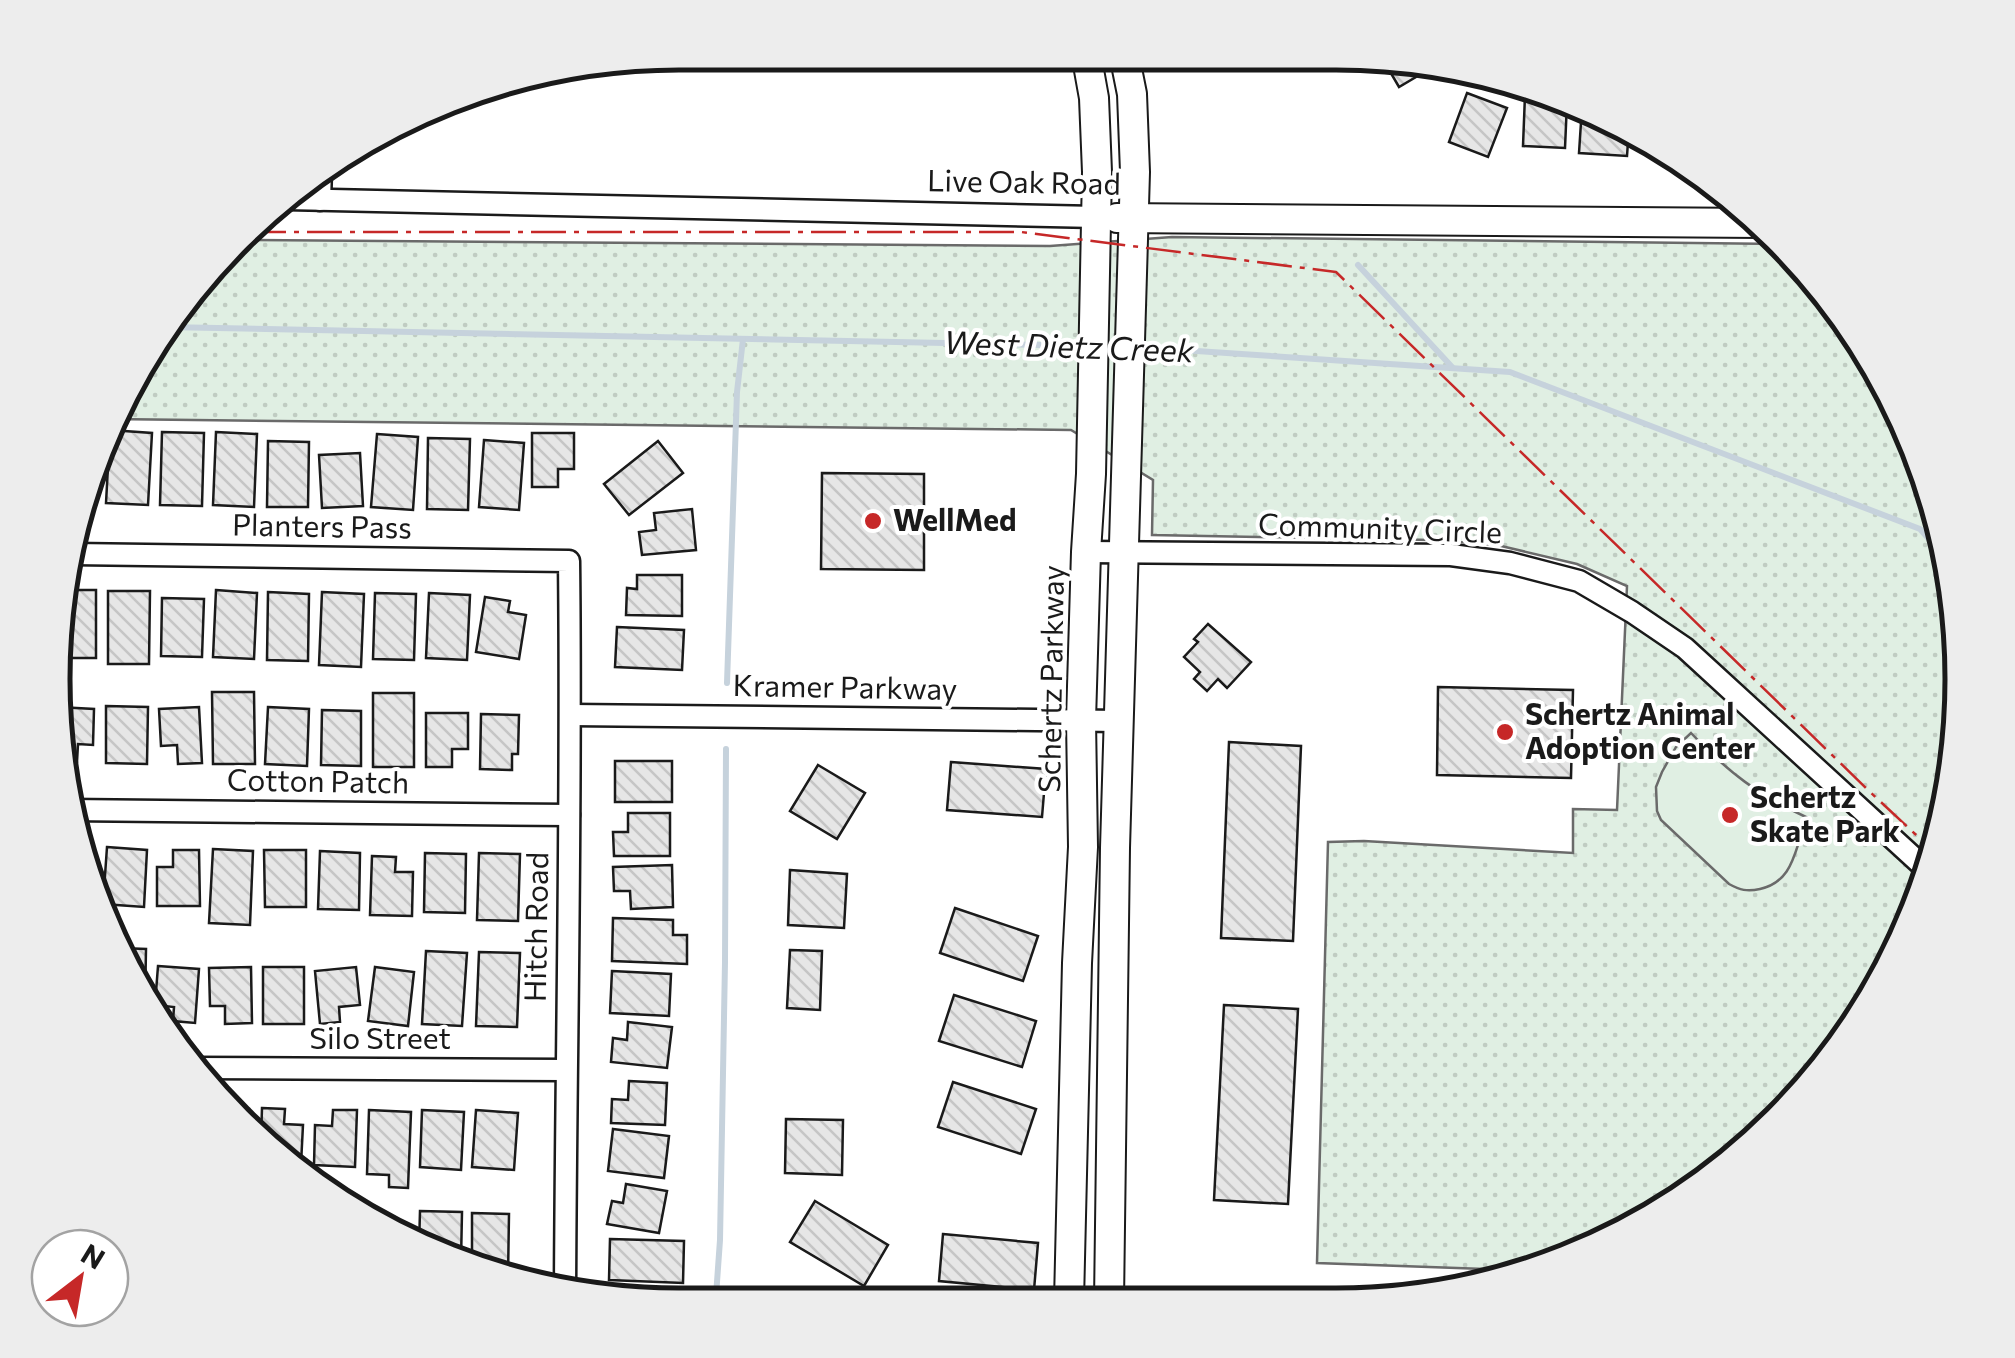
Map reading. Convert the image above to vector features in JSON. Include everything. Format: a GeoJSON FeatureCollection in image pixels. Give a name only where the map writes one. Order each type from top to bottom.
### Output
{"type":"FeatureCollection","features":[{"type":"Feature","properties":{"kind":"main road","name":"Schertz Parkway"},"geometry":{"type":"LineString","coordinates":[[1070,1288],[1097,172],[1089,70]]}},
{"type":"Feature","properties":{"kind":"main road"},"geometry":{"type":"LineString","coordinates":[[1109,1288],[1112,962],[1135,172],[1127,70]]}},
{"type":"Feature","properties":{"kind":"main road","name":"Live Oak Road"},"geometry":{"type":"LineString","coordinates":[[1096,217],[1740,223]]}},
{"type":"Feature","properties":{"kind":"main road"},"geometry":{"type":"LineString","coordinates":[[1082,847],[1115,848]]}},
{"type":"Feature","properties":{"kind":"main road"},"geometry":{"type":"LineString","coordinates":[[1077,963],[1112,962]]}},
{"type":"Feature","properties":{"kind":"main road"},"geometry":{"type":"LineString","coordinates":[[1073,1191],[1109,1191]]}},
{"type":"Feature","properties":{"kind":"street"},"geometry":{"type":"LineString","coordinates":[[320,187],[320,200]]}},
{"type":"Feature","properties":{"kind":"street","name":"Live Oak Road"},"geometry":{"type":"LineString","coordinates":[[304,200],[1096,217]]}},
{"type":"Feature","properties":{"kind":"street","name":"Community Circle"},"geometry":{"type":"LineString","coordinates":[[1086,552],[1451,556],[1510,563],[1579,582],[1685,648],[1917,861]]}},
{"type":"Feature","properties":{"kind":"street","name":"Planters Pass"},"geometry":{"type":"LineString","coordinates":[[83,554],[569,561]]}},
{"type":"Feature","properties":{"kind":"street","name":"Hitch Road"},"geometry":{"type":"LineString","coordinates":[[566,1277],[569,561]]}},
{"type":"Feature","properties":{"kind":"street","name":"Kramer Parkway"},"geometry":{"type":"LineString","coordinates":[[571,714],[1119,721]]}},
{"type":"Feature","properties":{"kind":"street","name":"Cotton Patch"},"geometry":{"type":"LineString","coordinates":[[85,810],[568,815]]}},
{"type":"Feature","properties":{"kind":"street","name":"Silo Street"},"geometry":{"type":"LineString","coordinates":[[211,1068],[566,1070]]}},
{"type":"Feature","properties":{"kind":"green space"},"geometry":{"type":"Polygon","coordinates":[[[1172,237],[1762,244],[1794,277],[1842,341],[1899,446],[1933,560],[1944,639],[1945,679],[1944,719],[1933,798],[1899,912],[1842,1017],[1767,1110],[1674,1185],[1569,1242],[1485,1269],[1317,1263],[1328,842],[1573,853],[1573,809],[1617,810],[1627,586],[1577,564],[1497,545],[1432,540],[1152,535],[1153,480],[1071,430],[129,419],[152,374],[196,308],[256,240],[1050,246],[1172,237]]]}},
{"type":"Feature","properties":{"kind":"green space","name":"Schertz Skate Park"},"geometry":{"type":"Polygon","coordinates":[[[1691,733],[1745,782],[1808,818],[1792,861],[1772,885],[1747,890],[1729,884],[1661,820],[1656,787],[1676,747],[1691,733]]]}},
{"type":"Feature","properties":{"kind":"building"},"geometry":{"type":"Polygon","coordinates":[[[1391,72],[1418,76],[1399,87],[1391,72]]]}},
{"type":"Feature","properties":{"kind":"building"},"geometry":{"type":"Polygon","coordinates":[[[1467,93],[1507,108],[1488,157],[1449,142],[1467,93]]]}},
{"type":"Feature","properties":{"kind":"building"},"geometry":{"type":"Polygon","coordinates":[[[1525,100],[1566,115],[1565,148],[1523,146],[1525,100]]]}},
{"type":"Feature","properties":{"kind":"building"},"geometry":{"type":"Polygon","coordinates":[[[1581,122],[1628,145],[1627,156],[1579,153],[1581,122]]]}},
{"type":"Feature","properties":{"kind":"building"},"geometry":{"type":"Polygon","coordinates":[[[123,431],[152,433],[148,505],[106,503],[108,467],[123,431]]]}},
{"type":"Feature","properties":{"kind":"building"},"geometry":{"type":"Polygon","coordinates":[[[162,432],[204,433],[202,506],[160,505],[162,432]]]}},
{"type":"Feature","properties":{"kind":"building"},"geometry":{"type":"Polygon","coordinates":[[[216,432],[257,434],[254,507],[213,505],[216,432]]]}},
{"type":"Feature","properties":{"kind":"building"},"geometry":{"type":"Polygon","coordinates":[[[532,433],[574,433],[574,469],[558,469],[558,487],[532,487],[532,433]]]}},
{"type":"Feature","properties":{"kind":"building"},"geometry":{"type":"Polygon","coordinates":[[[377,434],[418,437],[413,510],[371,507],[377,434]]]}},
{"type":"Feature","properties":{"kind":"building"},"geometry":{"type":"Polygon","coordinates":[[[428,438],[470,439],[468,510],[427,509],[428,438]]]}},
{"type":"Feature","properties":{"kind":"building"},"geometry":{"type":"Polygon","coordinates":[[[484,440],[524,443],[519,510],[479,507],[484,440]]]}},
{"type":"Feature","properties":{"kind":"building"},"geometry":{"type":"Polygon","coordinates":[[[268,441],[309,442],[308,507],[267,507],[268,441]]]}},
{"type":"Feature","properties":{"kind":"building"},"geometry":{"type":"Polygon","coordinates":[[[658,441],[683,473],[629,515],[604,484],[658,441]]]}},
{"type":"Feature","properties":{"kind":"building"},"geometry":{"type":"Polygon","coordinates":[[[360,453],[363,506],[322,508],[319,455],[360,453]]]}},
{"type":"Feature","properties":{"kind":"building","name":"WellMed"},"geometry":{"type":"Polygon","coordinates":[[[822,473],[924,474],[924,570],[821,569],[822,473]]]}},
{"type":"Feature","properties":{"kind":"building"},"geometry":{"type":"Polygon","coordinates":[[[692,509],[696,550],[642,555],[639,532],[656,530],[654,513],[692,509]]]}},
{"type":"Feature","properties":{"kind":"building"},"geometry":{"type":"Polygon","coordinates":[[[637,575],[682,575],[682,616],[626,615],[627,588],[637,589],[637,575]]]}},
{"type":"Feature","properties":{"kind":"building"},"geometry":{"type":"Polygon","coordinates":[[[77,590],[96,590],[96,658],[71,658],[77,590]]]}},
{"type":"Feature","properties":{"kind":"building"},"geometry":{"type":"Polygon","coordinates":[[[216,590],[257,593],[254,659],[213,657],[216,590]]]}},
{"type":"Feature","properties":{"kind":"building"},"geometry":{"type":"Polygon","coordinates":[[[108,591],[150,591],[149,664],[108,664],[108,591]]]}},
{"type":"Feature","properties":{"kind":"building"},"geometry":{"type":"Polygon","coordinates":[[[268,592],[309,594],[308,661],[267,660],[268,592]]]}},
{"type":"Feature","properties":{"kind":"building"},"geometry":{"type":"Polygon","coordinates":[[[322,592],[364,594],[361,667],[319,665],[322,592]]]}},
{"type":"Feature","properties":{"kind":"building"},"geometry":{"type":"Polygon","coordinates":[[[375,593],[416,594],[414,660],[373,659],[375,593]]]}},
{"type":"Feature","properties":{"kind":"building"},"geometry":{"type":"Polygon","coordinates":[[[429,593],[470,595],[467,660],[426,658],[429,593]]]}},
{"type":"Feature","properties":{"kind":"building"},"geometry":{"type":"Polygon","coordinates":[[[485,597],[510,601],[508,612],[526,615],[519,659],[476,652],[485,597]]]}},
{"type":"Feature","properties":{"kind":"building"},"geometry":{"type":"Polygon","coordinates":[[[162,598],[204,599],[202,657],[161,656],[162,598]]]}},
{"type":"Feature","properties":{"kind":"building"},"geometry":{"type":"Polygon","coordinates":[[[1208,624],[1251,662],[1227,688],[1218,679],[1207,691],[1194,679],[1200,672],[1184,657],[1208,624]]]}},
{"type":"Feature","properties":{"kind":"building"},"geometry":{"type":"Polygon","coordinates":[[[617,627],[684,630],[682,670],[615,667],[617,627]]]}},
{"type":"Feature","properties":{"kind":"building","name":"Schertz Animal Adoption Center"},"geometry":{"type":"Polygon","coordinates":[[[1438,687],[1573,690],[1571,778],[1437,775],[1438,687]]]}},
{"type":"Feature","properties":{"kind":"building"},"geometry":{"type":"Polygon","coordinates":[[[212,692],[254,692],[255,764],[213,764],[212,692]]]}},
{"type":"Feature","properties":{"kind":"building"},"geometry":{"type":"Polygon","coordinates":[[[373,693],[414,693],[414,767],[373,767],[373,693]]]}},
{"type":"Feature","properties":{"kind":"building"},"geometry":{"type":"Polygon","coordinates":[[[106,706],[148,707],[147,764],[106,763],[106,706]]]}},
{"type":"Feature","properties":{"kind":"building"},"geometry":{"type":"Polygon","coordinates":[[[199,707],[202,763],[178,764],[177,745],[161,746],[159,709],[199,707]]]}},
{"type":"Feature","properties":{"kind":"building"},"geometry":{"type":"Polygon","coordinates":[[[268,707],[309,709],[307,766],[265,764],[268,707]]]}},
{"type":"Feature","properties":{"kind":"building"},"geometry":{"type":"Polygon","coordinates":[[[71,708],[94,709],[93,745],[78,744],[77,762],[71,708]]]}},
{"type":"Feature","properties":{"kind":"building"},"geometry":{"type":"Polygon","coordinates":[[[322,710],[361,711],[361,766],[321,765],[322,710]]]}},
{"type":"Feature","properties":{"kind":"building"},"geometry":{"type":"Polygon","coordinates":[[[426,713],[468,713],[468,749],[452,749],[452,767],[426,767],[426,713]]]}},
{"type":"Feature","properties":{"kind":"building"},"geometry":{"type":"Polygon","coordinates":[[[481,714],[519,715],[518,754],[512,754],[512,770],[480,769],[481,714]]]}},
{"type":"Feature","properties":{"kind":"building"},"geometry":{"type":"Polygon","coordinates":[[[1229,742],[1301,746],[1293,941],[1221,938],[1229,742]]]}},
{"type":"Feature","properties":{"kind":"building"},"geometry":{"type":"Polygon","coordinates":[[[615,761],[672,761],[672,802],[615,802],[615,761]]]}},
{"type":"Feature","properties":{"kind":"building"},"geometry":{"type":"Polygon","coordinates":[[[951,762],[1046,769],[1042,817],[947,810],[951,762]]]}},
{"type":"Feature","properties":{"kind":"building"},"geometry":{"type":"Polygon","coordinates":[[[818,765],[865,793],[837,839],[790,811],[818,765]]]}},
{"type":"Feature","properties":{"kind":"building"},"geometry":{"type":"Polygon","coordinates":[[[628,813],[670,813],[670,856],[614,856],[613,832],[628,832],[628,813]]]}},
{"type":"Feature","properties":{"kind":"building"},"geometry":{"type":"Polygon","coordinates":[[[107,847],[147,850],[144,907],[113,905],[105,882],[107,847]]]}},
{"type":"Feature","properties":{"kind":"building"},"geometry":{"type":"Polygon","coordinates":[[[213,849],[253,851],[250,925],[209,923],[213,849]]]}},
{"type":"Feature","properties":{"kind":"building"},"geometry":{"type":"Polygon","coordinates":[[[173,850],[199,850],[200,906],[157,906],[157,867],[173,867],[173,850]]]}},
{"type":"Feature","properties":{"kind":"building"},"geometry":{"type":"Polygon","coordinates":[[[264,850],[306,850],[306,907],[265,907],[264,850]]]}},
{"type":"Feature","properties":{"kind":"building"},"geometry":{"type":"Polygon","coordinates":[[[320,851],[360,853],[359,910],[318,909],[320,851]]]}},
{"type":"Feature","properties":{"kind":"building"},"geometry":{"type":"Polygon","coordinates":[[[425,853],[466,854],[465,913],[424,912],[425,853]]]}},
{"type":"Feature","properties":{"kind":"building"},"geometry":{"type":"Polygon","coordinates":[[[479,853],[520,854],[518,921],[477,920],[479,853]]]}},
{"type":"Feature","properties":{"kind":"building"},"geometry":{"type":"Polygon","coordinates":[[[372,856],[396,857],[395,872],[413,872],[412,916],[370,915],[372,856]]]}},
{"type":"Feature","properties":{"kind":"building"},"geometry":{"type":"Polygon","coordinates":[[[672,865],[673,907],[631,909],[630,891],[614,891],[613,867],[672,865]]]}},
{"type":"Feature","properties":{"kind":"building"},"geometry":{"type":"Polygon","coordinates":[[[790,870],[847,874],[844,928],[788,925],[790,870]]]}},
{"type":"Feature","properties":{"kind":"building"},"geometry":{"type":"Polygon","coordinates":[[[955,908],[1038,936],[1023,981],[940,953],[955,908]]]}},
{"type":"Feature","properties":{"kind":"building"},"geometry":{"type":"Polygon","coordinates":[[[613,918],[673,920],[673,935],[687,935],[687,964],[612,961],[613,918]]]}},
{"type":"Feature","properties":{"kind":"building"},"geometry":{"type":"Polygon","coordinates":[[[133,949],[146,949],[146,972],[133,949]]]}},
{"type":"Feature","properties":{"kind":"building"},"geometry":{"type":"Polygon","coordinates":[[[790,950],[822,951],[820,1010],[787,1008],[790,950]]]}},
{"type":"Feature","properties":{"kind":"building"},"geometry":{"type":"Polygon","coordinates":[[[426,951],[467,953],[462,1026],[422,1024],[426,951]]]}},
{"type":"Feature","properties":{"kind":"building"},"geometry":{"type":"Polygon","coordinates":[[[479,952],[520,953],[517,1027],[476,1026],[479,952]]]}},
{"type":"Feature","properties":{"kind":"building"},"geometry":{"type":"Polygon","coordinates":[[[158,966],[199,969],[195,1023],[176,1021],[174,1007],[166,1006],[156,990],[158,966]]]}},
{"type":"Feature","properties":{"kind":"building"},"geometry":{"type":"Polygon","coordinates":[[[251,967],[252,1023],[225,1024],[225,1006],[210,1006],[209,968],[251,967]]]}},
{"type":"Feature","properties":{"kind":"building"},"geometry":{"type":"Polygon","coordinates":[[[263,967],[304,967],[304,1024],[263,1024],[263,967]]]}},
{"type":"Feature","properties":{"kind":"building"},"geometry":{"type":"Polygon","coordinates":[[[356,967],[360,1005],[339,1007],[340,1022],[320,1024],[315,971],[356,967]]]}},
{"type":"Feature","properties":{"kind":"building"},"geometry":{"type":"Polygon","coordinates":[[[375,967],[414,972],[408,1026],[368,1021],[375,967]]]}},
{"type":"Feature","properties":{"kind":"building"},"geometry":{"type":"Polygon","coordinates":[[[612,971],[671,974],[669,1016],[610,1013],[612,971]]]}},
{"type":"Feature","properties":{"kind":"building"},"geometry":{"type":"Polygon","coordinates":[[[954,995],[1036,1021],[1022,1067],[939,1041],[954,995]]]}},
{"type":"Feature","properties":{"kind":"building"},"geometry":{"type":"Polygon","coordinates":[[[1224,1005],[1298,1009],[1288,1204],[1214,1200],[1224,1005]]]}},
{"type":"Feature","properties":{"kind":"building"},"geometry":{"type":"Polygon","coordinates":[[[628,1022],[672,1027],[667,1068],[611,1062],[613,1038],[627,1040],[628,1022]]]}},
{"type":"Feature","properties":{"kind":"building"},"geometry":{"type":"Polygon","coordinates":[[[629,1081],[667,1083],[665,1125],[611,1123],[612,1099],[628,1100],[629,1081]]]}},
{"type":"Feature","properties":{"kind":"building"},"geometry":{"type":"Polygon","coordinates":[[[953,1082],[1036,1109],[1021,1154],[938,1127],[953,1082]]]}},
{"type":"Feature","properties":{"kind":"building"},"geometry":{"type":"Polygon","coordinates":[[[262,1108],[285,1109],[284,1124],[303,1125],[301,1157],[277,1137],[262,1123],[262,1108]]]}},
{"type":"Feature","properties":{"kind":"building"},"geometry":{"type":"Polygon","coordinates":[[[333,1110],[357,1110],[355,1167],[314,1165],[315,1125],[332,1126],[333,1110]]]}},
{"type":"Feature","properties":{"kind":"building"},"geometry":{"type":"Polygon","coordinates":[[[369,1110],[411,1112],[408,1188],[389,1187],[389,1175],[367,1174],[369,1110]]]}},
{"type":"Feature","properties":{"kind":"building"},"geometry":{"type":"Polygon","coordinates":[[[422,1110],[464,1112],[461,1170],[420,1167],[422,1110]]]}},
{"type":"Feature","properties":{"kind":"building"},"geometry":{"type":"Polygon","coordinates":[[[476,1110],[518,1113],[514,1170],[472,1167],[476,1110]]]}},
{"type":"Feature","properties":{"kind":"building"},"geometry":{"type":"Polygon","coordinates":[[[786,1119],[843,1120],[842,1175],[785,1173],[786,1119]]]}},
{"type":"Feature","properties":{"kind":"building"},"geometry":{"type":"Polygon","coordinates":[[[613,1129],[669,1136],[664,1178],[608,1171],[613,1129]]]}},
{"type":"Feature","properties":{"kind":"building"},"geometry":{"type":"Polygon","coordinates":[[[626,1184],[667,1191],[659,1233],[607,1224],[612,1201],[623,1203],[626,1184]]]}},
{"type":"Feature","properties":{"kind":"building"},"geometry":{"type":"Polygon","coordinates":[[[815,1201],[888,1245],[864,1286],[790,1242],[815,1201]]]}},
{"type":"Feature","properties":{"kind":"building"},"geometry":{"type":"Polygon","coordinates":[[[420,1211],[462,1212],[461,1248],[419,1229],[420,1211]]]}},
{"type":"Feature","properties":{"kind":"building"},"geometry":{"type":"Polygon","coordinates":[[[472,1213],[509,1214],[508,1263],[472,1252],[472,1213]]]}},
{"type":"Feature","properties":{"kind":"building"},"geometry":{"type":"Polygon","coordinates":[[[943,1234],[1038,1243],[1034,1288],[939,1281],[943,1234]]]}},
{"type":"Feature","properties":{"kind":"building"},"geometry":{"type":"Polygon","coordinates":[[[610,1239],[684,1241],[683,1283],[609,1280],[610,1239]]]}},
{"type":"Feature","properties":{"kind":"waterway"},"geometry":{"type":"LineString","coordinates":[[1358,265],[1452,367]]}},
{"type":"Feature","properties":{"kind":"waterway","name":"West Dietz Creek"},"geometry":{"type":"LineString","coordinates":[[183,327],[1088,346]]}},
{"type":"Feature","properties":{"kind":"waterway"},"geometry":{"type":"LineString","coordinates":[[727,683],[737,392],[743,339]]}},
{"type":"Feature","properties":{"kind":"waterway","name":"West Dietz Creek"},"geometry":{"type":"LineString","coordinates":[[1136,347],[1510,372],[1920,529],[1928,538]]}},
{"type":"Feature","properties":{"kind":"waterway"},"geometry":{"type":"LineString","coordinates":[[717,1288],[726,749]]}},
{"type":"Feature","properties":{"kind":"power"},"geometry":{"type":"LineString","coordinates":[[265,232],[1021,232],[1336,272],[1923,841]]}},
{"type":"Feature","properties":{"kind":"place","name":"WellMed"},"geometry":{"type":"Point","coordinates":[873,521]}},
{"type":"Feature","properties":{"kind":"place","name":"Schertz Animal Adoption Center"},"geometry":{"type":"Point","coordinates":[1505,732]}},
{"type":"Feature","properties":{"kind":"place","name":"Schertz Skate Park"},"geometry":{"type":"Point","coordinates":[1730,815]}}]}
